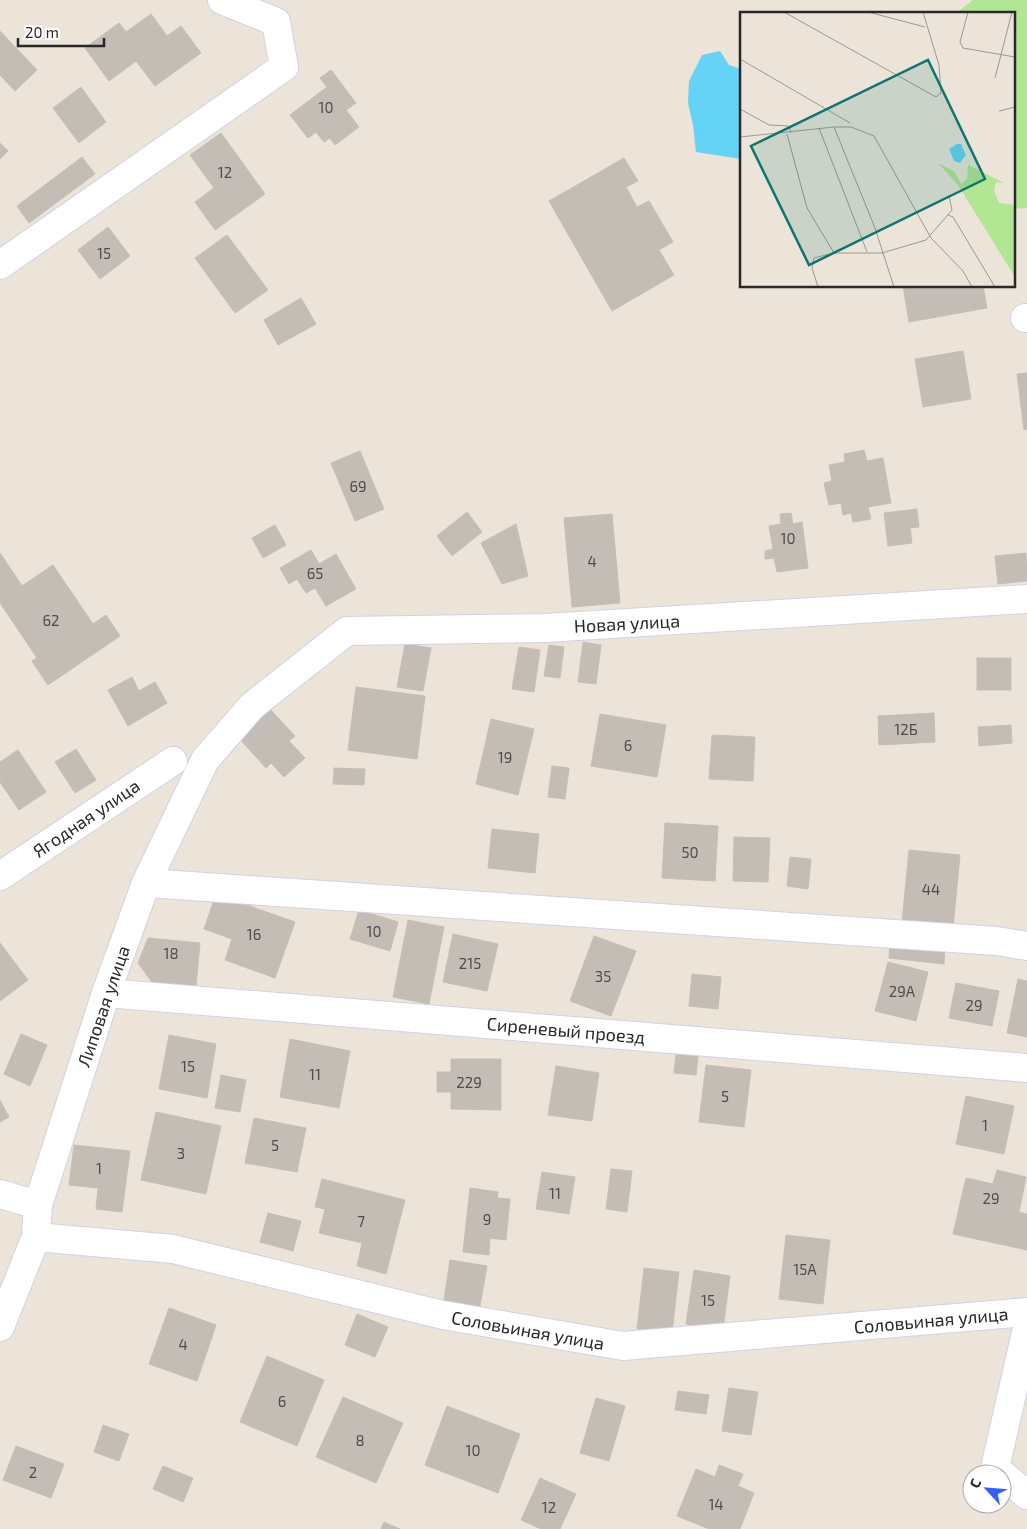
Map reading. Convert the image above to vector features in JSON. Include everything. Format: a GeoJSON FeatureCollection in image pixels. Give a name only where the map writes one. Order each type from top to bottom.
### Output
{"type":"FeatureCollection","features":[{"type":"Feature","properties":{"kind":"street"},"geometry":{"type":"LineString","coordinates":[[0,265],[284,67],[276,22],[222,0]]}},
{"type":"Feature","properties":{"kind":"street","name":"Новая улица"},"geometry":{"type":"LineString","coordinates":[[252,706],[347,631],[545,628],[1027,599]]}},
{"type":"Feature","properties":{"kind":"street","name":"Липовая улица"},"geometry":{"type":"LineString","coordinates":[[0,1327],[36,1237],[38,1205],[106,993],[146,883],[205,760],[252,706]]}},
{"type":"Feature","properties":{"kind":"street","name":"Ягодная улица"},"geometry":{"type":"LineString","coordinates":[[0,876],[173,760]]}},
{"type":"Feature","properties":{"kind":"street"},"geometry":{"type":"LineString","coordinates":[[146,883],[997,941],[1027,946]]}},
{"type":"Feature","properties":{"kind":"street","name":"Сиреневый проезд"},"geometry":{"type":"LineString","coordinates":[[106,993],[1027,1068]]}},
{"type":"Feature","properties":{"kind":"street"},"geometry":{"type":"LineString","coordinates":[[0,1194],[38,1205]]}},
{"type":"Feature","properties":{"kind":"street","name":"Соловьиная улица"},"geometry":{"type":"LineString","coordinates":[[36,1237],[173,1249],[443,1315],[623,1346],[1027,1312]]}},
{"type":"Feature","properties":{"kind":"street"},"geometry":{"type":"LineString","coordinates":[[996,1464],[1027,1328]]}},
{"type":"Feature","properties":{"kind":"street"},"geometry":{"type":"LineString","coordinates":[[1012,1482],[1027,1495]]}},
{"type":"Feature","properties":{"kind":"green space"},"geometry":{"type":"Polygon","coordinates":[[[973,0],[1027,0],[1027,208],[1014,209],[1014,12],[958,12],[973,0]]]}},
{"type":"Feature","properties":{"kind":"water"},"geometry":{"type":"Polygon","coordinates":[[[720,51],[729,65],[740,69],[740,159],[696,152],[688,103],[689,81],[702,55],[720,51]]]}},
{"type":"Feature","properties":{"kind":"building"},"geometry":{"type":"Polygon","coordinates":[[[151,14],[167,36],[181,26],[201,53],[155,86],[136,61],[109,81],[85,48],[119,23],[126,32],[151,14]]]}},
{"type":"Feature","properties":{"kind":"building"},"geometry":{"type":"Polygon","coordinates":[[[0,31],[37,70],[15,91],[0,75],[0,31]]]}},
{"type":"Feature","properties":{"kind":"building"},"geometry":{"type":"Polygon","coordinates":[[[331,70],[356,103],[346,110],[359,127],[335,145],[330,138],[324,142],[316,132],[308,138],[290,115],[327,87],[320,78],[331,70]]]}},
{"type":"Feature","properties":{"kind":"building"},"geometry":{"type":"Polygon","coordinates":[[[81,87],[106,122],[79,143],[53,108],[81,87]]]}},
{"type":"Feature","properties":{"kind":"building"},"geometry":{"type":"Polygon","coordinates":[[[221,133],[265,194],[215,230],[195,202],[214,188],[190,155],[221,133]]]}},
{"type":"Feature","properties":{"kind":"building"},"geometry":{"type":"Polygon","coordinates":[[[0,143],[8,151],[0,159],[0,143]]]}},
{"type":"Feature","properties":{"kind":"building"},"geometry":{"type":"Polygon","coordinates":[[[82,157],[95,174],[29,223],[17,206],[82,157]]]}},
{"type":"Feature","properties":{"kind":"building"},"geometry":{"type":"Polygon","coordinates":[[[624,158],[638,181],[626,187],[637,207],[649,201],[673,242],[659,250],[674,275],[612,311],[549,201],[624,158]]]}},
{"type":"Feature","properties":{"kind":"building"},"geometry":{"type":"Polygon","coordinates":[[[108,227],[130,256],[100,279],[78,250],[108,227]]]}},
{"type":"Feature","properties":{"kind":"building"},"geometry":{"type":"Polygon","coordinates":[[[227,235],[268,290],[235,313],[195,258],[227,235]]]}},
{"type":"Feature","properties":{"kind":"building"},"geometry":{"type":"Polygon","coordinates":[[[903,288],[983,288],[987,308],[909,322],[903,288]]]}},
{"type":"Feature","properties":{"kind":"building"},"geometry":{"type":"Polygon","coordinates":[[[301,298],[316,324],[278,345],[264,320],[301,298]]]}},
{"type":"Feature","properties":{"kind":"building"},"geometry":{"type":"Polygon","coordinates":[[[963,351],[971,399],[923,407],[915,359],[963,351]]]}},
{"type":"Feature","properties":{"kind":"building"},"geometry":{"type":"Polygon","coordinates":[[[1027,373],[1027,429],[1024,430],[1017,374],[1027,373]]]}},
{"type":"Feature","properties":{"kind":"building"},"geometry":{"type":"Polygon","coordinates":[[[864,450],[867,461],[883,458],[891,503],[868,507],[871,519],[853,522],[851,513],[843,515],[841,503],[829,505],[824,483],[832,481],[829,465],[845,462],[844,454],[864,450]]]}},
{"type":"Feature","properties":{"kind":"building"},"geometry":{"type":"Polygon","coordinates":[[[360,451],[384,509],[355,521],[331,463],[360,451]]]}},
{"type":"Feature","properties":{"kind":"building"},"geometry":{"type":"Polygon","coordinates":[[[917,509],[919,527],[910,528],[912,543],[888,546],[884,513],[917,509]]]}},
{"type":"Feature","properties":{"kind":"building"},"geometry":{"type":"Polygon","coordinates":[[[467,512],[482,532],[452,556],[437,536],[467,512]]]}},
{"type":"Feature","properties":{"kind":"building"},"geometry":{"type":"Polygon","coordinates":[[[791,513],[793,524],[802,522],[808,568],[777,572],[774,558],[765,559],[765,551],[773,549],[769,526],[781,524],[780,514],[791,513]]]}},
{"type":"Feature","properties":{"kind":"building"},"geometry":{"type":"Polygon","coordinates":[[[612,514],[620,603],[572,607],[564,518],[612,514]]]}},
{"type":"Feature","properties":{"kind":"building"},"geometry":{"type":"Polygon","coordinates":[[[516,524],[528,576],[502,584],[481,543],[516,524]]]}},
{"type":"Feature","properties":{"kind":"building"},"geometry":{"type":"Polygon","coordinates":[[[275,525],[286,545],[263,558],[252,538],[275,525]]]}},
{"type":"Feature","properties":{"kind":"building"},"geometry":{"type":"Polygon","coordinates":[[[311,550],[319,564],[336,554],[356,589],[326,606],[315,588],[306,593],[297,579],[289,584],[280,568],[311,550]]]}},
{"type":"Feature","properties":{"kind":"building"},"geometry":{"type":"Polygon","coordinates":[[[0,553],[22,586],[53,565],[93,624],[106,615],[120,636],[48,685],[32,661],[37,658],[0,603],[0,553]]]}},
{"type":"Feature","properties":{"kind":"building"},"geometry":{"type":"Polygon","coordinates":[[[1026,553],[1027,581],[998,584],[995,556],[1026,553]]]}},
{"type":"Feature","properties":{"kind":"building"},"geometry":{"type":"Polygon","coordinates":[[[583,642],[601,645],[596,684],[578,682],[583,642]]]}},
{"type":"Feature","properties":{"kind":"building"},"geometry":{"type":"Polygon","coordinates":[[[405,644],[431,648],[423,691],[397,687],[405,644]]]}},
{"type":"Feature","properties":{"kind":"building"},"geometry":{"type":"Polygon","coordinates":[[[549,645],[564,647],[560,678],[544,676],[549,645]]]}},
{"type":"Feature","properties":{"kind":"building"},"geometry":{"type":"Polygon","coordinates":[[[519,647],[540,650],[534,692],[512,689],[519,647]]]}},
{"type":"Feature","properties":{"kind":"building"},"geometry":{"type":"Polygon","coordinates":[[[977,658],[1011,658],[1011,690],[977,690],[977,658]]]}},
{"type":"Feature","properties":{"kind":"building"},"geometry":{"type":"Polygon","coordinates":[[[132,677],[139,691],[155,682],[167,703],[128,726],[108,690],[132,677]]]}},
{"type":"Feature","properties":{"kind":"building"},"geometry":{"type":"Polygon","coordinates":[[[356,687],[425,696],[417,759],[348,750],[356,687]]]}},
{"type":"Feature","properties":{"kind":"building"},"geometry":{"type":"Polygon","coordinates":[[[269,708],[295,736],[289,741],[305,758],[284,777],[271,763],[266,768],[237,736],[269,708]]]}},
{"type":"Feature","properties":{"kind":"building"},"geometry":{"type":"Polygon","coordinates":[[[934,713],[935,742],[879,745],[878,716],[934,713]]]}},
{"type":"Feature","properties":{"kind":"building"},"geometry":{"type":"Polygon","coordinates":[[[600,714],[666,725],[657,777],[591,766],[600,714]]]}},
{"type":"Feature","properties":{"kind":"building"},"geometry":{"type":"Polygon","coordinates":[[[491,719],[534,729],[518,795],[476,784],[491,719]]]}},
{"type":"Feature","properties":{"kind":"building"},"geometry":{"type":"Polygon","coordinates":[[[1011,725],[1012,743],[979,746],[978,727],[1011,725]]]}},
{"type":"Feature","properties":{"kind":"building"},"geometry":{"type":"Polygon","coordinates":[[[712,735],[755,737],[753,781],[709,779],[712,735]]]}},
{"type":"Feature","properties":{"kind":"building"},"geometry":{"type":"Polygon","coordinates":[[[76,749],[96,780],[75,793],[55,762],[76,749]]]}},
{"type":"Feature","properties":{"kind":"building"},"geometry":{"type":"Polygon","coordinates":[[[18,750],[46,792],[19,810],[0,782],[0,762],[18,750]]]}},
{"type":"Feature","properties":{"kind":"building"},"geometry":{"type":"Polygon","coordinates":[[[552,766],[569,768],[565,799],[548,797],[552,766]]]}},
{"type":"Feature","properties":{"kind":"building"},"geometry":{"type":"Polygon","coordinates":[[[334,768],[365,769],[364,785],[333,784],[334,768]]]}},
{"type":"Feature","properties":{"kind":"building"},"geometry":{"type":"Polygon","coordinates":[[[665,823],[718,826],[715,881],[662,878],[665,823]]]}},
{"type":"Feature","properties":{"kind":"building"},"geometry":{"type":"Polygon","coordinates":[[[492,829],[539,834],[535,873],[488,868],[492,829]]]}},
{"type":"Feature","properties":{"kind":"building"},"geometry":{"type":"Polygon","coordinates":[[[734,837],[770,838],[768,882],[733,881],[734,837]]]}},
{"type":"Feature","properties":{"kind":"building"},"geometry":{"type":"Polygon","coordinates":[[[909,850],[960,855],[953,928],[902,923],[909,850]]]}},
{"type":"Feature","properties":{"kind":"building"},"geometry":{"type":"Polygon","coordinates":[[[790,857],[811,859],[808,889],[787,886],[790,857]]]}},
{"type":"Feature","properties":{"kind":"building"},"geometry":{"type":"Polygon","coordinates":[[[216,894],[295,922],[275,978],[225,960],[232,939],[204,929],[216,894]]]}},
{"type":"Feature","properties":{"kind":"building"},"geometry":{"type":"Polygon","coordinates":[[[359,910],[398,922],[390,951],[350,939],[359,910]]]}},
{"type":"Feature","properties":{"kind":"building"},"geometry":{"type":"Polygon","coordinates":[[[408,920],[444,927],[429,1004],[393,997],[408,920]]]}},
{"type":"Feature","properties":{"kind":"building"},"geometry":{"type":"Polygon","coordinates":[[[453,934],[498,944],[487,991],[443,982],[453,934]]]}},
{"type":"Feature","properties":{"kind":"building"},"geometry":{"type":"Polygon","coordinates":[[[594,936],[636,951],[611,1016],[570,1001],[594,936]]]}},
{"type":"Feature","properties":{"kind":"building"},"geometry":{"type":"Polygon","coordinates":[[[148,938],[200,943],[196,986],[154,985],[138,963],[148,938]]]}},
{"type":"Feature","properties":{"kind":"building"},"geometry":{"type":"Polygon","coordinates":[[[890,941],[945,947],[944,964],[889,958],[890,941]]]}},
{"type":"Feature","properties":{"kind":"building"},"geometry":{"type":"Polygon","coordinates":[[[0,943],[28,980],[0,1001],[0,943]]]}},
{"type":"Feature","properties":{"kind":"building"},"geometry":{"type":"Polygon","coordinates":[[[888,962],[928,972],[916,1021],[875,1011],[888,962]]]}},
{"type":"Feature","properties":{"kind":"building"},"geometry":{"type":"Polygon","coordinates":[[[692,974],[721,977],[718,1009],[689,1006],[692,974]]]}},
{"type":"Feature","properties":{"kind":"building"},"geometry":{"type":"Polygon","coordinates":[[[1018,979],[1027,981],[1027,1037],[1007,1033],[1018,979]]]}},
{"type":"Feature","properties":{"kind":"building"},"geometry":{"type":"Polygon","coordinates":[[[956,983],[999,991],[992,1026],[949,1018],[956,983]]]}},
{"type":"Feature","properties":{"kind":"building"},"geometry":{"type":"Polygon","coordinates":[[[21,1034],[47,1045],[30,1086],[4,1074],[21,1034]]]}},
{"type":"Feature","properties":{"kind":"building"},"geometry":{"type":"Polygon","coordinates":[[[169,1035],[216,1044],[207,1098],[159,1089],[169,1035]]]}},
{"type":"Feature","properties":{"kind":"building"},"geometry":{"type":"Polygon","coordinates":[[[290,1039],[350,1051],[339,1108],[280,1097],[290,1039]]]}},
{"type":"Feature","properties":{"kind":"building"},"geometry":{"type":"Polygon","coordinates":[[[677,1045],[699,1047],[696,1075],[674,1073],[677,1045]]]}},
{"type":"Feature","properties":{"kind":"building"},"geometry":{"type":"Polygon","coordinates":[[[451,1059],[501,1059],[501,1110],[451,1109],[451,1092],[437,1092],[437,1072],[451,1072],[451,1059]]]}},
{"type":"Feature","properties":{"kind":"building"},"geometry":{"type":"Polygon","coordinates":[[[706,1065],[751,1070],[744,1127],[699,1122],[706,1065]]]}},
{"type":"Feature","properties":{"kind":"building"},"geometry":{"type":"Polygon","coordinates":[[[556,1066],[599,1073],[592,1121],[548,1115],[556,1066]]]}},
{"type":"Feature","properties":{"kind":"building"},"geometry":{"type":"Polygon","coordinates":[[[221,1075],[246,1080],[240,1112],[215,1108],[221,1075]]]}},
{"type":"Feature","properties":{"kind":"building"},"geometry":{"type":"Polygon","coordinates":[[[966,1096],[1014,1106],[1004,1154],[956,1144],[966,1096]]]}},
{"type":"Feature","properties":{"kind":"building"},"geometry":{"type":"Polygon","coordinates":[[[0,1100],[9,1117],[0,1122],[0,1100]]]}},
{"type":"Feature","properties":{"kind":"building"},"geometry":{"type":"Polygon","coordinates":[[[156,1112],[221,1126],[206,1194],[141,1180],[156,1112]]]}},
{"type":"Feature","properties":{"kind":"building"},"geometry":{"type":"Polygon","coordinates":[[[254,1118],[306,1128],[297,1172],[245,1163],[254,1118]]]}},
{"type":"Feature","properties":{"kind":"building"},"geometry":{"type":"Polygon","coordinates":[[[74,1145],[130,1151],[122,1212],[96,1209],[98,1188],[69,1185],[74,1145]]]}},
{"type":"Feature","properties":{"kind":"building"},"geometry":{"type":"Polygon","coordinates":[[[611,1169],[632,1171],[627,1212],[606,1209],[611,1169]]]}},
{"type":"Feature","properties":{"kind":"building"},"geometry":{"type":"Polygon","coordinates":[[[997,1170],[1026,1177],[1019,1212],[1027,1214],[1027,1250],[953,1234],[966,1178],[993,1184],[997,1170]]]}},
{"type":"Feature","properties":{"kind":"building"},"geometry":{"type":"Polygon","coordinates":[[[542,1172],[575,1177],[569,1214],[536,1209],[542,1172]]]}},
{"type":"Feature","properties":{"kind":"building"},"geometry":{"type":"Polygon","coordinates":[[[322,1179],[405,1200],[386,1274],[357,1266],[362,1243],[319,1233],[325,1209],[315,1207],[322,1179]]]}},
{"type":"Feature","properties":{"kind":"building"},"geometry":{"type":"Polygon","coordinates":[[[470,1188],[498,1192],[497,1198],[510,1199],[506,1240],[490,1238],[489,1255],[463,1252],[470,1188]]]}},
{"type":"Feature","properties":{"kind":"building"},"geometry":{"type":"Polygon","coordinates":[[[268,1213],[301,1221],[293,1251],[260,1242],[268,1213]]]}},
{"type":"Feature","properties":{"kind":"building"},"geometry":{"type":"Polygon","coordinates":[[[786,1235],[830,1240],[823,1304],[779,1299],[786,1235]]]}},
{"type":"Feature","properties":{"kind":"building"},"geometry":{"type":"Polygon","coordinates":[[[450,1260],[487,1266],[479,1312],[443,1306],[450,1260]]]}},
{"type":"Feature","properties":{"kind":"building"},"geometry":{"type":"Polygon","coordinates":[[[644,1268],[679,1272],[672,1333],[637,1329],[644,1268]]]}},
{"type":"Feature","properties":{"kind":"building"},"geometry":{"type":"Polygon","coordinates":[[[694,1270],[730,1276],[723,1329],[686,1324],[694,1270]]]}},
{"type":"Feature","properties":{"kind":"building"},"geometry":{"type":"Polygon","coordinates":[[[169,1308],[216,1325],[197,1381],[149,1364],[169,1308]]]}},
{"type":"Feature","properties":{"kind":"building"},"geometry":{"type":"Polygon","coordinates":[[[357,1314],[388,1327],[375,1357],[345,1345],[357,1314]]]}},
{"type":"Feature","properties":{"kind":"building"},"geometry":{"type":"Polygon","coordinates":[[[267,1356],[324,1380],[297,1446],[240,1422],[267,1356]]]}},
{"type":"Feature","properties":{"kind":"building"},"geometry":{"type":"Polygon","coordinates":[[[729,1388],[758,1392],[751,1435],[722,1431],[729,1388]]]}},
{"type":"Feature","properties":{"kind":"building"},"geometry":{"type":"Polygon","coordinates":[[[678,1391],[709,1395],[706,1414],[675,1410],[678,1391]]]}},
{"type":"Feature","properties":{"kind":"building"},"geometry":{"type":"Polygon","coordinates":[[[343,1397],[403,1423],[376,1483],[316,1457],[343,1397]]]}},
{"type":"Feature","properties":{"kind":"building"},"geometry":{"type":"Polygon","coordinates":[[[596,1398],[625,1406],[609,1461],[580,1453],[596,1398]]]}},
{"type":"Feature","properties":{"kind":"building"},"geometry":{"type":"Polygon","coordinates":[[[447,1406],[520,1434],[498,1493],[425,1465],[447,1406]]]}},
{"type":"Feature","properties":{"kind":"building"},"geometry":{"type":"Polygon","coordinates":[[[103,1425],[129,1434],[119,1461],[94,1452],[103,1425]]]}},
{"type":"Feature","properties":{"kind":"building"},"geometry":{"type":"Polygon","coordinates":[[[16,1446],[64,1464],[51,1498],[3,1480],[16,1446]]]}},
{"type":"Feature","properties":{"kind":"building"},"geometry":{"type":"Polygon","coordinates":[[[719,1465],[743,1474],[738,1486],[754,1493],[740,1529],[709,1529],[677,1516],[696,1469],[715,1477],[719,1465]]]}},
{"type":"Feature","properties":{"kind":"building"},"geometry":{"type":"Polygon","coordinates":[[[163,1466],[193,1478],[183,1502],[153,1489],[163,1466]]]}},
{"type":"Feature","properties":{"kind":"building"},"geometry":{"type":"Polygon","coordinates":[[[540,1478],[576,1494],[560,1529],[541,1529],[521,1520],[540,1478]]]}},
{"type":"Feature","properties":{"kind":"building"},"geometry":{"type":"Polygon","coordinates":[[[384,1522],[400,1529],[381,1529],[384,1522]]]}}]}
